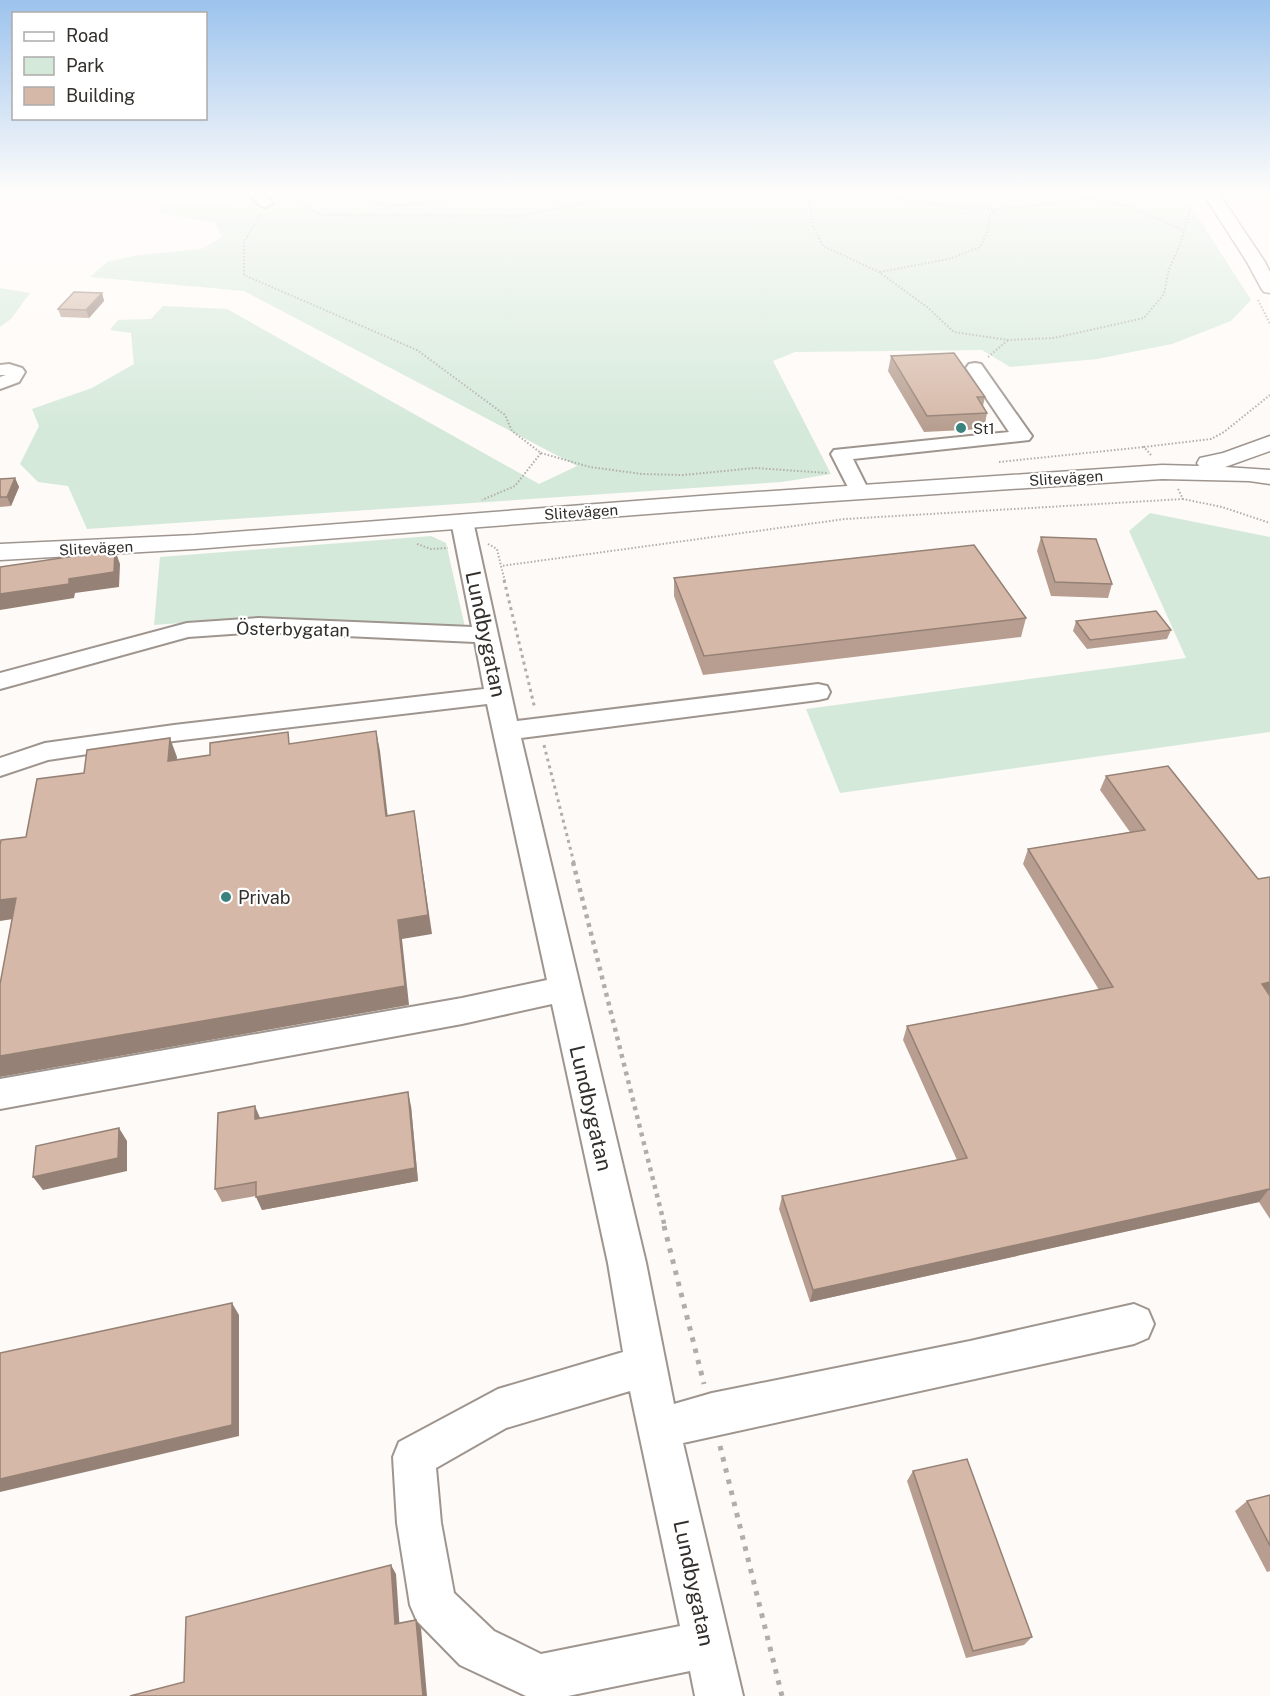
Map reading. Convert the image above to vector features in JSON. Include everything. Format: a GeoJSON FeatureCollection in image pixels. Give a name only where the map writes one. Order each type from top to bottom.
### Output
{"type":"FeatureCollection","features":[{"type":"Feature","properties":{"kind":"main road"},"geometry":{"type":"LineString","coordinates":[[1261,271],[1270,288]]}},
{"type":"Feature","properties":{"kind":"main road","name":"Slitevägen"},"geometry":{"type":"LineString","coordinates":[[1165,474],[1229,459],[1270,443]]}},
{"type":"Feature","properties":{"kind":"main road","name":"Slitevägen"},"geometry":{"type":"LineString","coordinates":[[0,552],[206,541],[470,512],[854,484],[1165,474],[1249,474],[1270,477]]}},
{"type":"Feature","properties":{"kind":"street"},"geometry":{"type":"LineString","coordinates":[[854,484],[841,454],[1022,436],[975,368]]}},
{"type":"Feature","properties":{"kind":"street"},"geometry":{"type":"LineString","coordinates":[[0,370],[9,369],[16,372],[13,378],[0,384]]}},
{"type":"Feature","properties":{"kind":"street","name":"Lundbygatan"},"geometry":{"type":"LineString","coordinates":[[470,512],[486,635],[498,695],[523,729],[564,989],[627,1263],[645,1366],[661,1428],[719,1696]]}},
{"type":"Feature","properties":{"kind":"street","name":"Österbygatan"},"geometry":{"type":"LineString","coordinates":[[0,681],[187,630],[259,625],[486,635]]}},
{"type":"Feature","properties":{"kind":"street"},"geometry":{"type":"LineString","coordinates":[[523,729],[818,692]]}},
{"type":"Feature","properties":{"kind":"street"},"geometry":{"type":"LineString","coordinates":[[0,767],[45,752],[409,704],[498,695]]}},
{"type":"Feature","properties":{"kind":"street"},"geometry":{"type":"LineString","coordinates":[[0,1094],[404,1022],[564,989]]}},
{"type":"Feature","properties":{"kind":"street"},"geometry":{"type":"LineString","coordinates":[[661,1428],[712,1414],[970,1361],[1134,1324]]}},
{"type":"Feature","properties":{"kind":"street"},"geometry":{"type":"LineString","coordinates":[[645,1366],[498,1410],[414,1457],[418,1523],[433,1605],[477,1648],[540,1678],[707,1644]]}},
{"type":"Feature","properties":{"kind":"path"},"geometry":{"type":"LineString","coordinates":[[244,271],[244,275],[417,350],[505,415],[512,431],[541,453],[578,465],[643,474],[678,475],[733,469],[797,468],[854,484]]}},
{"type":"Feature","properties":{"kind":"path"},"geometry":{"type":"LineString","coordinates":[[879,272],[884,271]]}},
{"type":"Feature","properties":{"kind":"path"},"geometry":{"type":"LineString","coordinates":[[879,272],[927,307],[954,332],[1009,340],[1054,338],[1144,318],[1164,294],[1169,271]]}},
{"type":"Feature","properties":{"kind":"path"},"geometry":{"type":"LineString","coordinates":[[975,368],[1009,340]]}},
{"type":"Feature","properties":{"kind":"path"},"geometry":{"type":"LineString","coordinates":[[1183,499],[1144,447],[1175,446],[1211,439],[1224,432],[1270,395]]}},
{"type":"Feature","properties":{"kind":"path"},"geometry":{"type":"LineString","coordinates":[[470,512],[515,486],[541,453]]}},
{"type":"Feature","properties":{"kind":"path"},"geometry":{"type":"LineString","coordinates":[[782,1696],[712,1414],[523,729],[501,566],[845,519],[1183,499],[1222,507],[1270,523]]}},
{"type":"Feature","properties":{"kind":"green space"},"geometry":{"type":"Polygon","coordinates":[[[97,271],[1233,271],[1251,300],[1231,321],[1172,344],[1097,359],[1010,367],[982,350],[795,352],[773,361],[831,474],[782,482],[87,529],[68,486],[38,482],[20,464],[39,426],[32,409],[92,388],[134,364],[131,333],[110,330],[118,320],[151,319],[163,306],[227,309],[539,484],[577,466],[244,291],[90,277],[97,271]]]}},
{"type":"Feature","properties":{"kind":"green space"},"geometry":{"type":"Polygon","coordinates":[[[0,288],[30,293],[11,319],[0,327],[0,288]]]}},
{"type":"Feature","properties":{"kind":"green space"},"geometry":{"type":"Polygon","coordinates":[[[1150,513],[1270,537],[1270,732],[840,793],[806,709],[1186,658],[1129,531],[1150,513]]]}},
{"type":"Feature","properties":{"kind":"green space"},"geometry":{"type":"Polygon","coordinates":[[[431,536],[446,543],[465,627],[261,617],[154,625],[160,557],[431,536]]]}},
{"type":"Feature","properties":{"kind":"building"},"geometry":{"type":"Polygon","coordinates":[[[74,292],[102,293],[86,310],[58,309],[74,292]]]}},
{"type":"Feature","properties":{"kind":"building"},"geometry":{"type":"Polygon","coordinates":[[[954,353],[985,397],[977,397],[987,413],[927,416],[891,356],[954,353]]]}},
{"type":"Feature","properties":{"kind":"building"},"geometry":{"type":"Polygon","coordinates":[[[15,478],[7,497],[0,497],[0,479],[15,478]]]}},
{"type":"Feature","properties":{"kind":"building"},"geometry":{"type":"Polygon","coordinates":[[[1041,537],[1096,539],[1112,584],[1055,582],[1041,537]]]}},
{"type":"Feature","properties":{"kind":"building"},"geometry":{"type":"Polygon","coordinates":[[[974,545],[1026,618],[704,656],[674,578],[974,545]]]}},
{"type":"Feature","properties":{"kind":"building"},"geometry":{"type":"Polygon","coordinates":[[[115,550],[114,572],[69,579],[69,584],[0,594],[0,567],[115,550]]]}},
{"type":"Feature","properties":{"kind":"building"},"geometry":{"type":"Polygon","coordinates":[[[1156,611],[1171,630],[1090,640],[1076,621],[1156,611]]]}},
{"type":"Feature","properties":{"kind":"building"},"geometry":{"type":"Polygon","coordinates":[[[376,731],[386,816],[414,811],[428,915],[398,920],[405,986],[0,1056],[0,984],[16,898],[0,900],[0,845],[1,840],[26,837],[37,779],[84,773],[87,750],[170,738],[168,761],[210,755],[210,743],[288,732],[289,744],[376,731]]]}},
{"type":"Feature","properties":{"kind":"building"},"geometry":{"type":"Polygon","coordinates":[[[1168,766],[1258,879],[1270,877],[1270,982],[1262,984],[1270,996],[1270,1190],[813,1290],[782,1196],[967,1158],[907,1026],[1113,987],[1028,849],[1145,830],[1106,776],[1168,766]]]}},
{"type":"Feature","properties":{"kind":"building"},"geometry":{"type":"Polygon","coordinates":[[[408,1092],[415,1168],[256,1197],[256,1182],[215,1189],[218,1113],[255,1106],[255,1119],[408,1092]]]}},
{"type":"Feature","properties":{"kind":"building"},"geometry":{"type":"Polygon","coordinates":[[[119,1128],[118,1158],[33,1177],[36,1146],[119,1128]]]}},
{"type":"Feature","properties":{"kind":"building"},"geometry":{"type":"Polygon","coordinates":[[[232,1303],[232,1425],[0,1479],[0,1353],[232,1303]]]}},
{"type":"Feature","properties":{"kind":"building"},"geometry":{"type":"Polygon","coordinates":[[[967,1459],[1032,1637],[973,1651],[913,1471],[967,1459]]]}},
{"type":"Feature","properties":{"kind":"building"},"geometry":{"type":"Polygon","coordinates":[[[1270,1495],[1270,1546],[1247,1501],[1270,1495]]]}},
{"type":"Feature","properties":{"kind":"building"},"geometry":{"type":"Polygon","coordinates":[[[391,1565],[395,1624],[416,1620],[423,1696],[130,1696],[184,1682],[186,1617],[391,1565]]]}},
{"type":"Feature","properties":{"kind":"place","name":"St1"},"geometry":{"type":"Point","coordinates":[961,428]}},
{"type":"Feature","properties":{"kind":"place","name":"Privab"},"geometry":{"type":"Point","coordinates":[226,897]}}]}
